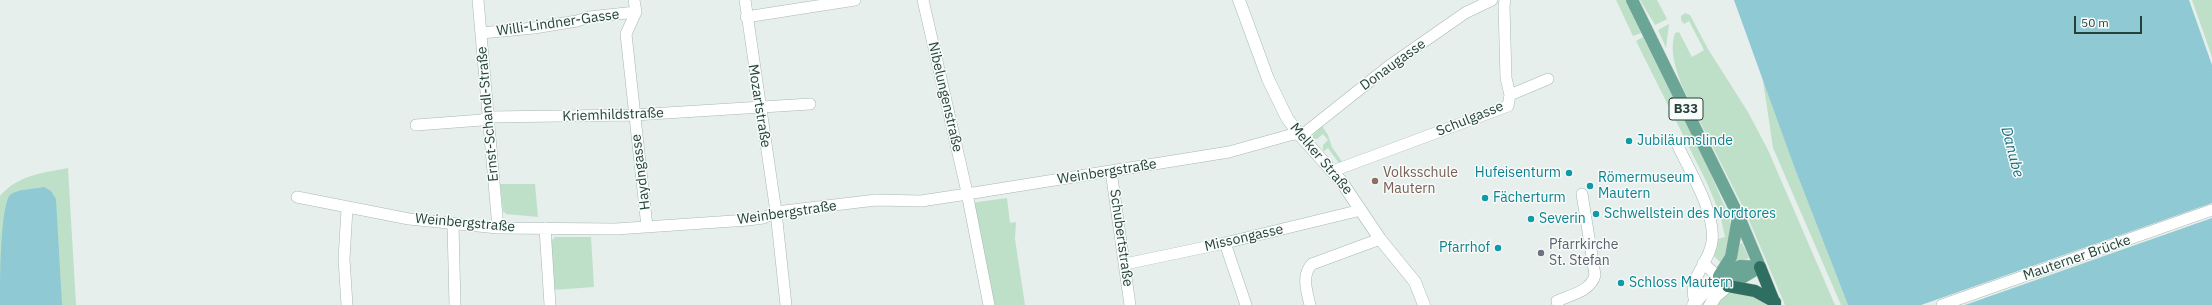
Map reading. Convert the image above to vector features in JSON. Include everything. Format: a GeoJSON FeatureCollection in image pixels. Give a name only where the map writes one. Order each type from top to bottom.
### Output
{"type":"FeatureCollection","features":[{"type":"Feature","properties":{"kind":"highway","name":"B33"},"geometry":{"type":"LineString","coordinates":[[1760,267],[1775,303]]}},
{"type":"Feature","properties":{"kind":"highway","name":"B33"},"geometry":{"type":"LineString","coordinates":[[1728,286],[1755,291],[1775,303]]}},
{"type":"Feature","properties":{"kind":"main road","name":"B33"},"geometry":{"type":"LineString","coordinates":[[1632,0],[1739,217],[1760,267]]}},
{"type":"Feature","properties":{"kind":"main road"},"geometry":{"type":"LineString","coordinates":[[1719,276],[1731,257],[1739,217]]}},
{"type":"Feature","properties":{"kind":"main road"},"geometry":{"type":"LineString","coordinates":[[1719,276],[1740,266],[1760,267]]}},
{"type":"Feature","properties":{"kind":"main road"},"geometry":{"type":"LineString","coordinates":[[1728,286],[1760,267]]}},
{"type":"Feature","properties":{"kind":"street","name":"Ernst-Schandl-Straße"},"geometry":{"type":"LineString","coordinates":[[478,0],[498,228]]}},
{"type":"Feature","properties":{"kind":"street"},"geometry":{"type":"LineString","coordinates":[[634,0],[636,12]]}},
{"type":"Feature","properties":{"kind":"street","name":"Mozartstraße"},"geometry":{"type":"LineString","coordinates":[[745,0],[746,17],[759,107],[776,212],[786,305]]}},
{"type":"Feature","properties":{"kind":"street"},"geometry":{"type":"LineString","coordinates":[[746,17],[855,0]]}},
{"type":"Feature","properties":{"kind":"street","name":"Nibelungenstraße"},"geometry":{"type":"LineString","coordinates":[[923,0],[967,194],[989,305]]}},
{"type":"Feature","properties":{"kind":"street","name":"Melker Straße"},"geometry":{"type":"LineString","coordinates":[[1239,0],[1276,98],[1298,133],[1333,171],[1380,239],[1415,282],[1424,305]]}},
{"type":"Feature","properties":{"kind":"street","name":"Donaugasse"},"geometry":{"type":"LineString","coordinates":[[1298,133],[1308,131],[1389,66],[1465,13],[1492,0]]}},
{"type":"Feature","properties":{"kind":"street","name":"Schulgasse"},"geometry":{"type":"LineString","coordinates":[[1333,171],[1508,106],[1510,94],[1505,53],[1505,0]]}},
{"type":"Feature","properties":{"kind":"street","name":"Willi-Lindner-Gasse"},"geometry":{"type":"LineString","coordinates":[[481,33],[534,28],[577,21],[589,17],[636,12]]}},
{"type":"Feature","properties":{"kind":"street","name":"Haydngasse"},"geometry":{"type":"LineString","coordinates":[[636,12],[626,34],[647,227]]}},
{"type":"Feature","properties":{"kind":"street"},"geometry":{"type":"LineString","coordinates":[[1510,94],[1548,79]]}},
{"type":"Feature","properties":{"kind":"street","name":"Kriemhildstraße"},"geometry":{"type":"LineString","coordinates":[[416,125],[482,120],[488,117],[634,115],[810,104]]}},
{"type":"Feature","properties":{"kind":"street","name":"Weinbergstraße"},"geometry":{"type":"LineString","coordinates":[[296,197],[347,208],[453,225],[498,228],[647,227],[748,220],[763,218],[776,212],[876,200],[921,201],[1229,152],[1298,133]]}},
{"type":"Feature","properties":{"kind":"street"},"geometry":{"type":"LineString","coordinates":[[1678,146],[1696,183],[1711,222],[1712,242],[1693,283],[1692,290],[1694,304]]}},
{"type":"Feature","properties":{"kind":"street","name":"Schubertstraße"},"geometry":{"type":"LineString","coordinates":[[1111,171],[1130,305]]}},
{"type":"Feature","properties":{"kind":"street"},"geometry":{"type":"LineString","coordinates":[[1558,305],[1557,301],[1587,288],[1593,282],[1595,275],[1582,194]]}},
{"type":"Feature","properties":{"kind":"street"},"geometry":{"type":"LineString","coordinates":[[347,208],[344,259],[347,305]]}},
{"type":"Feature","properties":{"kind":"street","name":"Missongasse"},"geometry":{"type":"LineString","coordinates":[[1125,264],[1225,243],[1361,210]]}},
{"type":"Feature","properties":{"kind":"street","name":"Mauterner Brücke"},"geometry":{"type":"LineString","coordinates":[[1942,305],[2212,210]]}},
{"type":"Feature","properties":{"kind":"street"},"geometry":{"type":"LineString","coordinates":[[453,225],[455,305]]}},
{"type":"Feature","properties":{"kind":"street"},"geometry":{"type":"LineString","coordinates":[[545,228],[550,305]]}},
{"type":"Feature","properties":{"kind":"street"},"geometry":{"type":"LineString","coordinates":[[1310,305],[1306,282],[1308,268],[1312,264],[1380,239]]}},
{"type":"Feature","properties":{"kind":"street"},"geometry":{"type":"LineString","coordinates":[[1225,243],[1246,305]]}},
{"type":"Feature","properties":{"kind":"street"},"geometry":{"type":"LineString","coordinates":[[1703,263],[1719,276],[1728,286],[1716,296],[1710,305]]}},
{"type":"Feature","properties":{"kind":"street"},"geometry":{"type":"LineString","coordinates":[[1694,304],[1719,276]]}},
{"type":"Feature","properties":{"kind":"green space"},"geometry":{"type":"Polygon","coordinates":[[[1616,0],[1625,0],[1641,33],[1633,36],[1616,0]]]}},
{"type":"Feature","properties":{"kind":"green space"},"geometry":{"type":"Polygon","coordinates":[[[1640,0],[1657,0],[1667,19],[1655,25],[1640,0]]]}},
{"type":"Feature","properties":{"kind":"green space"},"geometry":{"type":"Polygon","coordinates":[[[2192,0],[2212,0],[2212,57],[2192,0]]]}},
{"type":"Feature","properties":{"kind":"green space"},"geometry":{"type":"Polygon","coordinates":[[[1685,13],[1690,15],[1708,49],[1748,112],[1768,150],[1835,305],[1785,305],[1746,213],[1682,86],[1673,53],[1673,40],[1675,33],[1679,32],[1692,57],[1704,50],[1689,21],[1684,24],[1681,20],[1681,16],[1685,13]]]}},
{"type":"Feature","properties":{"kind":"green space"},"geometry":{"type":"Polygon","coordinates":[[[1669,24],[1666,48],[1658,30],[1669,24]]]}},
{"type":"Feature","properties":{"kind":"green space"},"geometry":{"type":"Polygon","coordinates":[[[1643,37],[1701,152],[1729,216],[1733,238],[1723,262],[1720,262],[1714,256],[1718,239],[1725,237],[1720,214],[1707,183],[1636,41],[1643,37]]]}},
{"type":"Feature","properties":{"kind":"green space"},"geometry":{"type":"Polygon","coordinates":[[[1762,74],[1795,169],[1848,305],[1841,305],[1773,148],[1762,74]]]}},
{"type":"Feature","properties":{"kind":"green space"},"geometry":{"type":"Polygon","coordinates":[[[1322,126],[1328,135],[1332,147],[1343,163],[1339,163],[1328,148],[1324,151],[1323,150],[1323,145],[1328,140],[1323,134],[1317,139],[1313,139],[1313,135],[1322,126]]]}},
{"type":"Feature","properties":{"kind":"green space"},"geometry":{"type":"Polygon","coordinates":[[[68,168],[76,305],[0,305],[0,196],[15,183],[23,179],[68,168]]]}},
{"type":"Feature","properties":{"kind":"green space"},"geometry":{"type":"Polygon","coordinates":[[[500,184],[535,184],[538,217],[506,214],[503,211],[500,184]]]}},
{"type":"Feature","properties":{"kind":"green space"},"geometry":{"type":"Polygon","coordinates":[[[1007,198],[1010,223],[1016,222],[1015,239],[1025,305],[992,305],[971,203],[1007,198]]]}},
{"type":"Feature","properties":{"kind":"green space"},"geometry":{"type":"Polygon","coordinates":[[[555,237],[591,237],[594,287],[553,290],[550,242],[555,237]]]}},
{"type":"Feature","properties":{"kind":"green space"},"geometry":{"type":"Polygon","coordinates":[[[1742,243],[1749,258],[1733,266],[1740,244],[1742,243]]]}},
{"type":"Feature","properties":{"kind":"green space"},"geometry":{"type":"Polygon","coordinates":[[[1729,291],[1739,291],[1749,294],[1758,298],[1766,305],[1714,305],[1729,291]]]}},
{"type":"Feature","properties":{"kind":"water","name":"Danube"},"geometry":{"type":"Polygon","coordinates":[[[1734,0],[2189,0],[2212,65],[2212,305],[1848,305],[1795,169],[1734,0]]]}},
{"type":"Feature","properties":{"kind":"water"},"geometry":{"type":"Polygon","coordinates":[[[44,187],[51,191],[56,199],[62,305],[0,305],[2,232],[6,205],[9,196],[16,192],[44,187]]]}},
{"type":"Feature","properties":{"kind":"pier"},"geometry":{"type":"Polygon","coordinates":[[[2212,203],[2212,218],[1965,305],[1921,305],[2212,203]]]}},
{"type":"Feature","properties":{"kind":"place","name":"Jubiläumslinde"},"geometry":{"type":"Point","coordinates":[1629,141]}},
{"type":"Feature","properties":{"kind":"place","name":"Hufeisenturm"},"geometry":{"type":"Point","coordinates":[1569,173]}},
{"type":"Feature","properties":{"kind":"place","name":"Volksschule Mautern"},"geometry":{"type":"Point","coordinates":[1375,181]}},
{"type":"Feature","properties":{"kind":"place","name":"Römermuseum Mautern"},"geometry":{"type":"Point","coordinates":[1590,186]}},
{"type":"Feature","properties":{"kind":"place","name":"Fächerturm"},"geometry":{"type":"Point","coordinates":[1485,198]}},
{"type":"Feature","properties":{"kind":"place","name":"Schwellstein des Nordtores"},"geometry":{"type":"Point","coordinates":[1596,214]}},
{"type":"Feature","properties":{"kind":"place","name":"Severin"},"geometry":{"type":"Point","coordinates":[1531,219]}},
{"type":"Feature","properties":{"kind":"place","name":"Pfarrhof"},"geometry":{"type":"Point","coordinates":[1498,248]}},
{"type":"Feature","properties":{"kind":"place","name":"Pfarrkirche St. Stefan"},"geometry":{"type":"Point","coordinates":[1541,253]}},
{"type":"Feature","properties":{"kind":"place","name":"Schloss Mautern"},"geometry":{"type":"Point","coordinates":[1621,283]}}]}
